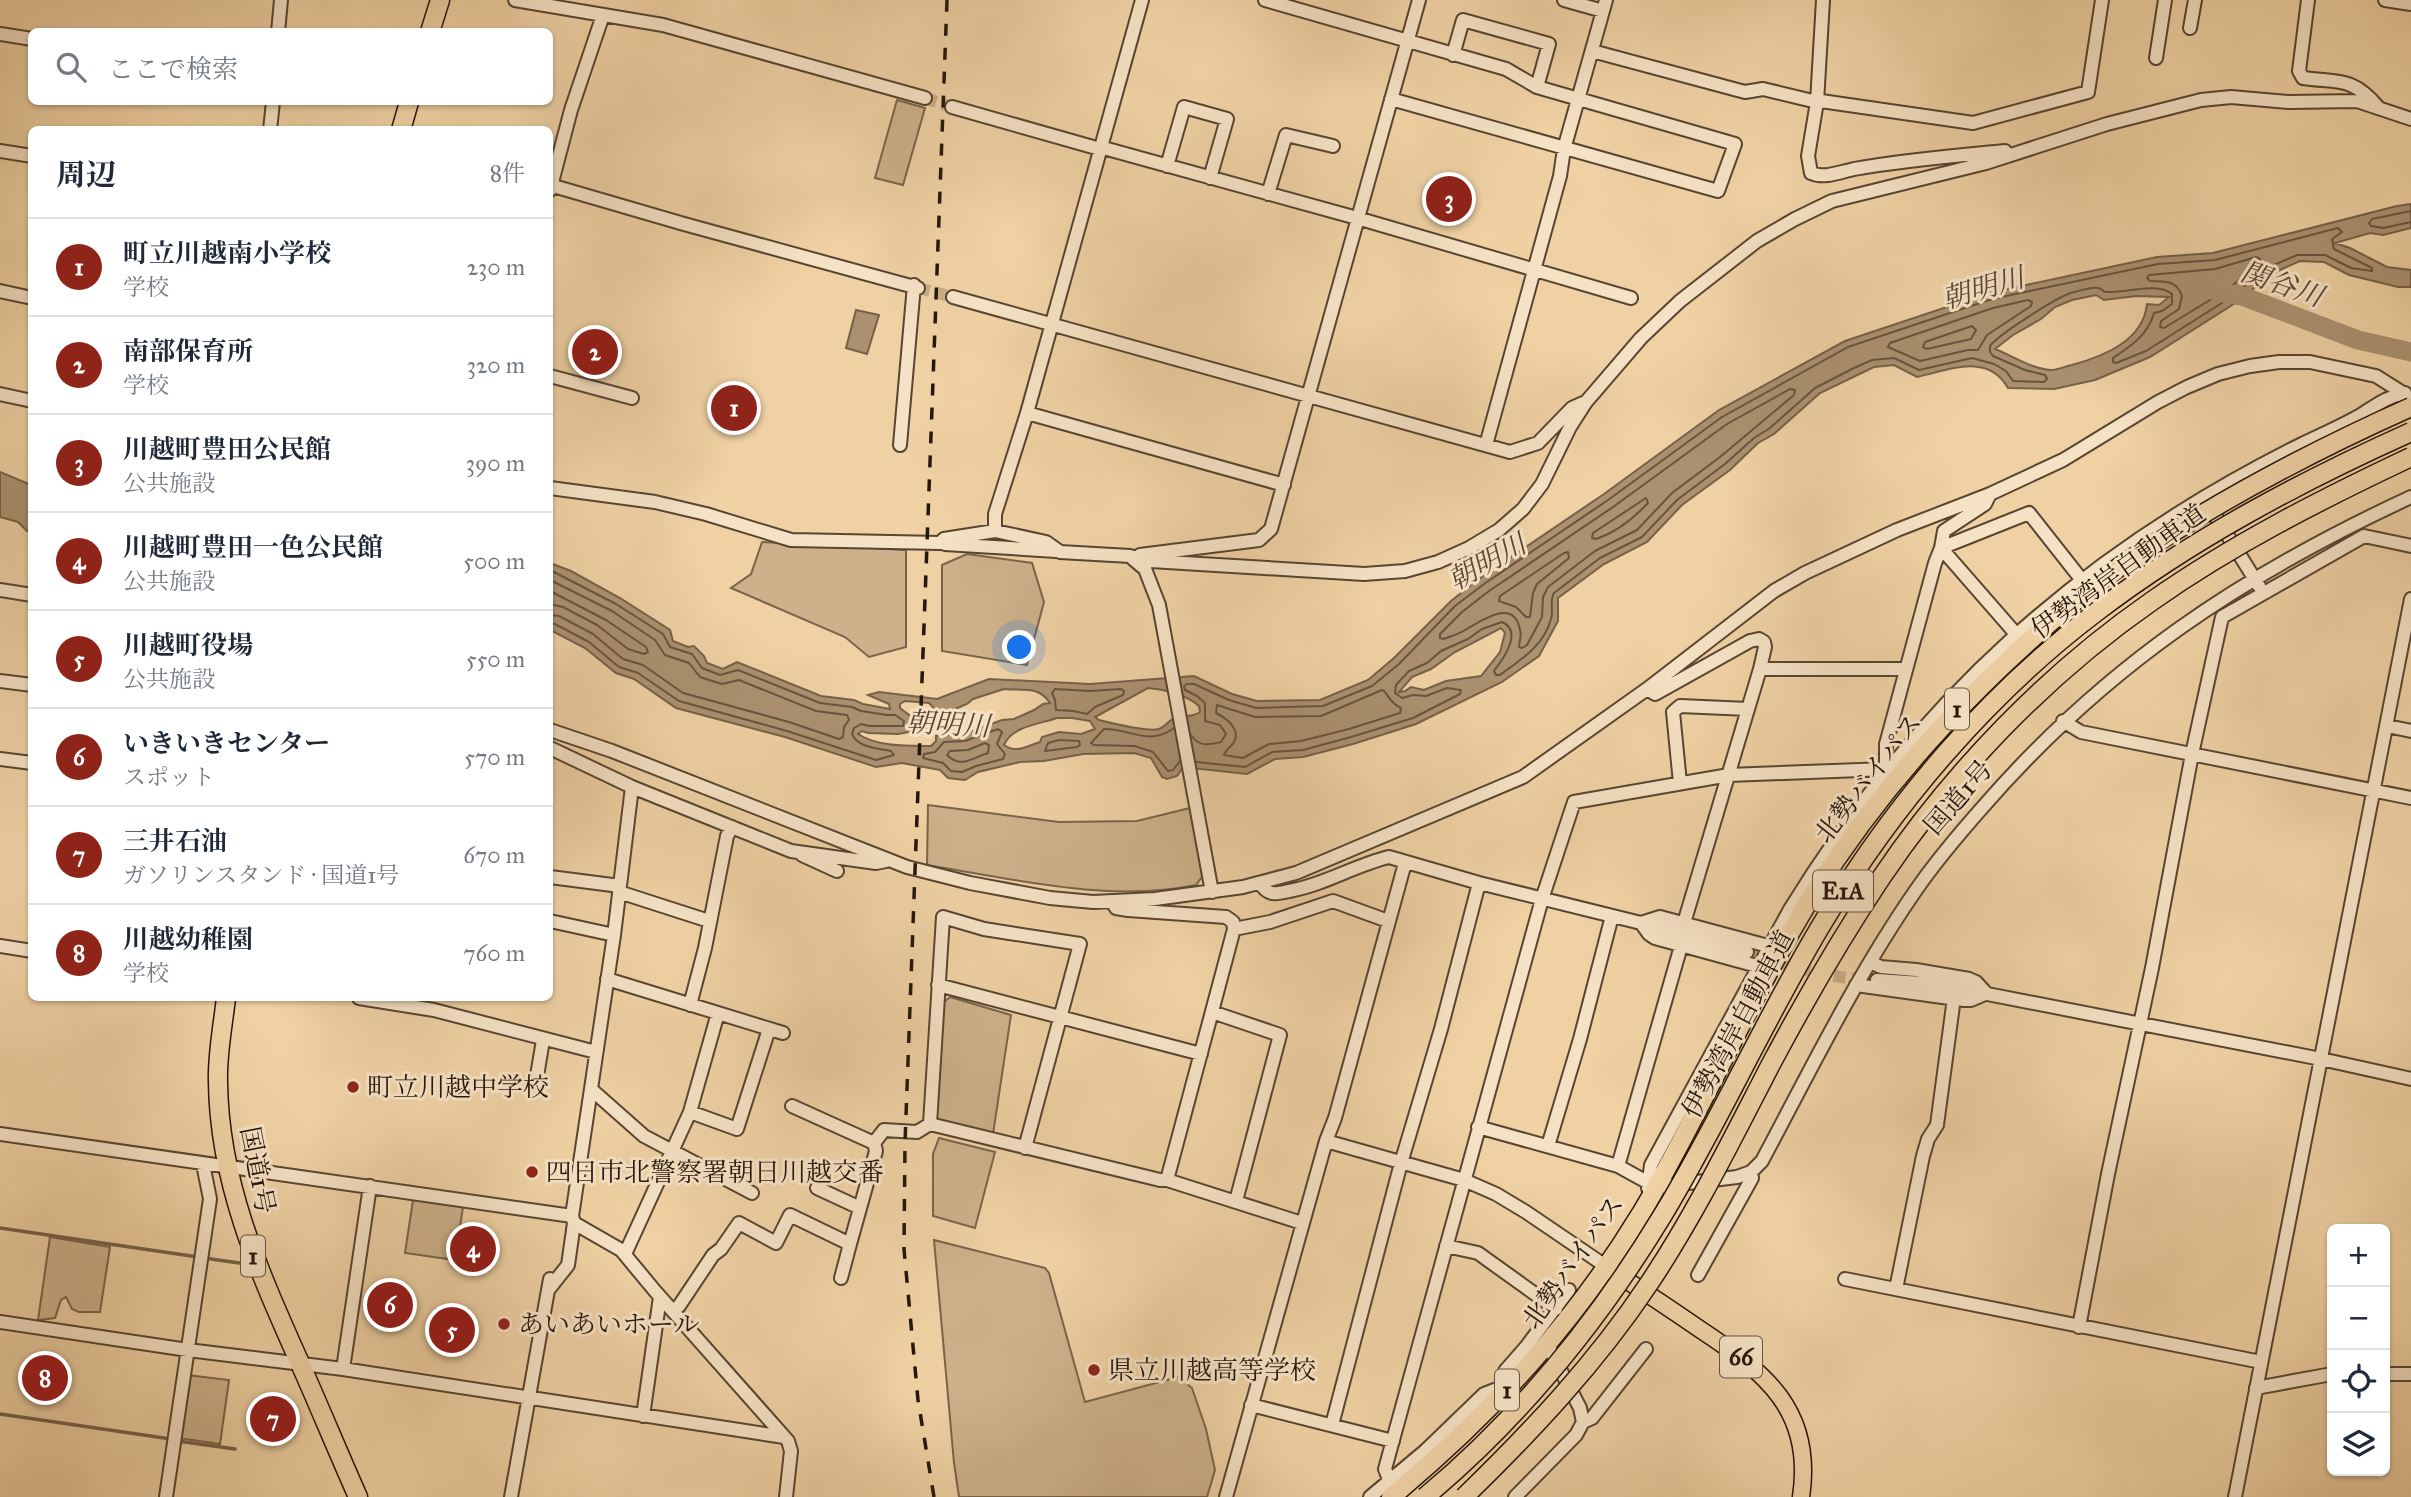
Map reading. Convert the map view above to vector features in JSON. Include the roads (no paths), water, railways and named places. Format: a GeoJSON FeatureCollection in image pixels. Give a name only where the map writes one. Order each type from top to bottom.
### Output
{"type":"FeatureCollection","features":[{"type":"Feature","properties":{"kind":"highway"},"geometry":{"type":"LineString","coordinates":[[431,28],[440,0]]}},
{"type":"Feature","properties":{"kind":"highway"},"geometry":{"type":"LineString","coordinates":[[402,126],[406,105]]}},
{"type":"Feature","properties":{"kind":"highway","name":"北勢バイパス"},"geometry":{"type":"LineString","coordinates":[[1390,1489],[1474,1424],[1548,1346],[1607,1267],[1647,1203],[1653,1185],[1812,896],[1866,817],[1934,733],[2090,580],[2225,499],[2409,398]]}},
{"type":"Feature","properties":{"kind":"highway","name":"伊勢湾岸自動車道"},"geometry":{"type":"LineString","coordinates":[[1426,1497],[1495,1433],[1544,1381],[1628,1271],[1666,1211],[1825,918],[1901,809],[1975,720],[2094,613],[2189,548],[2254,508],[2411,432]]}},
{"type":"Feature","properties":{"kind":"highway","name":"伊勢湾岸自動車道"},"geometry":{"type":"LineString","coordinates":[[1464,1497],[1513,1450],[1560,1398],[1648,1285],[1722,1159],[1845,932],[1921,822],[1993,739],[2109,632],[2154,600],[2273,526],[2411,457]]}},
{"type":"Feature","properties":{"kind":"highway","name":"国道1号"},"geometry":{"type":"LineString","coordinates":[[226,1001],[218,1080],[227,1165],[244,1231],[358,1497]]}},
{"type":"Feature","properties":{"kind":"main road","name":"66"},"geometry":{"type":"LineString","coordinates":[[1607,1267],[1745,1360],[1775,1388],[1791,1412],[1801,1440],[1801,1497]]}},
{"type":"Feature","properties":{"kind":"street"},"geometry":{"type":"LineString","coordinates":[[278,28],[281,0]]}},
{"type":"Feature","properties":{"kind":"street"},"geometry":{"type":"LineString","coordinates":[[515,0],[663,25],[925,98]]}},
{"type":"Feature","properties":{"kind":"street"},"geometry":{"type":"LineString","coordinates":[[995,531],[995,513],[1027,413],[1142,0]]}},
{"type":"Feature","properties":{"kind":"street"},"geometry":{"type":"LineString","coordinates":[[1265,0],[1506,69],[1538,87],[1735,144],[1718,191],[1391,99]]}},
{"type":"Feature","properties":{"kind":"street"},"geometry":{"type":"LineString","coordinates":[[1130,556],[1259,540],[1271,529],[1419,0]]}},
{"type":"Feature","properties":{"kind":"street"},"geometry":{"type":"LineString","coordinates":[[1486,445],[1604,5],[1564,0]]}},
{"type":"Feature","properties":{"kind":"street"},"geometry":{"type":"LineString","coordinates":[[1823,0],[1817,102],[1808,156],[1811,173],[1817,176],[1895,162],[2029,148]]}},
{"type":"Feature","properties":{"kind":"street"},"geometry":{"type":"LineString","coordinates":[[1592,51],[1745,92],[1763,89],[1817,102],[1973,123],[2088,92],[2102,0]]}},
{"type":"Feature","properties":{"kind":"street"},"geometry":{"type":"LineString","coordinates":[[2156,58],[2165,0]]}},
{"type":"Feature","properties":{"kind":"street"},"geometry":{"type":"LineString","coordinates":[[2190,28],[2195,0]]}},
{"type":"Feature","properties":{"kind":"street"},"geometry":{"type":"LineString","coordinates":[[2308,0],[2299,71],[2303,78],[2328,79],[2351,84],[2365,93],[2380,110]]}},
{"type":"Feature","properties":{"kind":"street"},"geometry":{"type":"LineString","coordinates":[[2385,0],[2411,4]]}},
{"type":"Feature","properties":{"kind":"street"},"geometry":{"type":"LineString","coordinates":[[553,176],[571,110],[603,15]]}},
{"type":"Feature","properties":{"kind":"street"},"geometry":{"type":"LineString","coordinates":[[1453,55],[1463,20],[1549,44],[1538,87]]}},
{"type":"Feature","properties":{"kind":"street"},"geometry":{"type":"LineString","coordinates":[[0,34],[28,38]]}},
{"type":"Feature","properties":{"kind":"street"},"geometry":{"type":"LineString","coordinates":[[553,488],[655,502],[792,540],[940,543],[1130,556],[1151,561],[1364,574],[1405,571],[1438,562],[1499,530],[1523,509],[1542,484],[1570,427],[1586,402],[1641,338],[1680,301],[1757,241],[1832,201],[1986,163],[2107,124],[2201,100],[2231,97],[2289,102],[2357,101],[2411,119]]}},
{"type":"Feature","properties":{"kind":"street"},"geometry":{"type":"LineString","coordinates":[[270,126],[273,105]]}},
{"type":"Feature","properties":{"kind":"street"},"geometry":{"type":"LineString","coordinates":[[952,107],[1357,218],[1630,298]]}},
{"type":"Feature","properties":{"kind":"street"},"geometry":{"type":"LineString","coordinates":[[1167,166],[1184,107],[1195,110],[1227,119],[1210,178]]}},
{"type":"Feature","properties":{"kind":"street"},"geometry":{"type":"LineString","coordinates":[[1268,194],[1286,135],[1333,146]]}},
{"type":"Feature","properties":{"kind":"street"},"geometry":{"type":"LineString","coordinates":[[0,151],[28,155]]}},
{"type":"Feature","properties":{"kind":"street"},"geometry":{"type":"LineString","coordinates":[[553,188],[916,287],[900,445]]}},
{"type":"Feature","properties":{"kind":"street"},"geometry":{"type":"LineString","coordinates":[[0,291],[28,297]]}},
{"type":"Feature","properties":{"kind":"street"},"geometry":{"type":"LineString","coordinates":[[953,298],[1510,452],[1538,443],[1572,408],[1586,402]]}},
{"type":"Feature","properties":{"kind":"street"},"geometry":{"type":"LineString","coordinates":[[553,731],[612,751],[933,875],[1077,902],[1212,892],[1296,873],[1523,777],[1647,689],[1774,591],[1805,573],[1897,530],[1990,494],[2063,460],[2158,401],[2218,374],[2279,362],[2310,362],[2376,376],[2409,398]]}},
{"type":"Feature","properties":{"kind":"street"},"geometry":{"type":"LineString","coordinates":[[553,377],[632,398]]}},
{"type":"Feature","properties":{"kind":"street"},"geometry":{"type":"LineString","coordinates":[[0,394],[28,400]]}},
{"type":"Feature","properties":{"kind":"street"},"geometry":{"type":"LineString","coordinates":[[1653,1185],[1651,1165],[1768,946],[1811,874],[1886,769],[1922,728],[2015,634],[2090,580],[2164,521],[2204,497],[2357,417],[2388,396],[2409,398]]}},
{"type":"Feature","properties":{"kind":"street"},"geometry":{"type":"LineString","coordinates":[[1027,413],[1284,485]]}},
{"type":"Feature","properties":{"kind":"street"},"geometry":{"type":"LineString","coordinates":[[1886,769],[1886,744],[1944,531],[1985,505],[1990,494]]}},
{"type":"Feature","properties":{"kind":"street","name":"国道1号"},"geometry":{"type":"LineString","coordinates":[[1698,1275],[1752,1178],[1751,1172],[1762,1161],[1870,961],[1916,889],[1946,849],[2001,786],[2063,721],[2159,641],[2254,579],[2319,542],[2411,496]]}},
{"type":"Feature","properties":{"kind":"street"},"geometry":{"type":"LineString","coordinates":[[2204,497],[2263,592]]}},
{"type":"Feature","properties":{"kind":"street"},"geometry":{"type":"LineString","coordinates":[[1941,548],[2029,513],[2090,580]]}},
{"type":"Feature","properties":{"kind":"street"},"geometry":{"type":"LineString","coordinates":[[940,543],[944,539],[995,531],[1045,542],[1060,552]]}},
{"type":"Feature","properties":{"kind":"street"},"geometry":{"type":"LineString","coordinates":[[2079,1327],[2138,1024],[2152,968],[2192,754],[2222,617],[2364,536],[2411,546]]}},
{"type":"Feature","properties":{"kind":"street"},"geometry":{"type":"LineString","coordinates":[[1941,548],[2015,634]]}},
{"type":"Feature","properties":{"kind":"street"},"geometry":{"type":"LineString","coordinates":[[1130,556],[1145,569],[1150,579],[1165,631],[1212,892]]}},
{"type":"Feature","properties":{"kind":"street"},"geometry":{"type":"LineString","coordinates":[[0,590],[28,594]]}},
{"type":"Feature","properties":{"kind":"street"},"geometry":{"type":"LineString","coordinates":[[2235,1497],[2411,599]]}},
{"type":"Feature","properties":{"kind":"street"},"geometry":{"type":"LineString","coordinates":[[1647,689],[1655,694],[1750,641],[1759,639],[1764,642],[1760,668],[1684,923]]}},
{"type":"Feature","properties":{"kind":"street"},"geometry":{"type":"LineString","coordinates":[[1760,668],[1906,669]]}},
{"type":"Feature","properties":{"kind":"street"},"geometry":{"type":"LineString","coordinates":[[0,681],[28,684]]}},
{"type":"Feature","properties":{"kind":"street"},"geometry":{"type":"LineString","coordinates":[[1680,783],[1673,712],[1680,706],[1748,709]]}},
{"type":"Feature","properties":{"kind":"street"},"geometry":{"type":"LineString","coordinates":[[2063,721],[2081,733],[2411,798]]}},
{"type":"Feature","properties":{"kind":"street"},"geometry":{"type":"LineString","coordinates":[[2387,726],[2411,731]]}},
{"type":"Feature","properties":{"kind":"street"},"geometry":{"type":"LineString","coordinates":[[553,749],[632,787],[837,871]]}},
{"type":"Feature","properties":{"kind":"street"},"geometry":{"type":"LineString","coordinates":[[0,759],[28,762]]}},
{"type":"Feature","properties":{"kind":"street"},"geometry":{"type":"LineString","coordinates":[[1390,1489],[1385,1469],[1542,899],[1574,802],[1729,775],[1886,769]]}},
{"type":"Feature","properties":{"kind":"street"},"geometry":{"type":"LineString","coordinates":[[511,1497],[549,1284],[568,1265],[632,787]]}},
{"type":"Feature","properties":{"kind":"street"},"geometry":{"type":"LineString","coordinates":[[690,1004],[727,836],[732,827]]}},
{"type":"Feature","properties":{"kind":"street"},"geometry":{"type":"LineString","coordinates":[[790,850],[876,863],[890,860]]}},
{"type":"Feature","properties":{"kind":"street"},"geometry":{"type":"LineString","coordinates":[[1260,883],[1264,890],[1273,894],[1323,883],[1389,857],[1747,952]]}},
{"type":"Feature","properties":{"kind":"street"},"geometry":{"type":"LineString","coordinates":[[1226,1497],[1405,863]]}},
{"type":"Feature","properties":{"kind":"street"},"geometry":{"type":"LineString","coordinates":[[553,878],[620,889],[709,921]]}},
{"type":"Feature","properties":{"kind":"street"},"geometry":{"type":"LineString","coordinates":[[1332,1425],[1479,883]]}},
{"type":"Feature","properties":{"kind":"street"},"geometry":{"type":"LineString","coordinates":[[1112,901],[1116,908],[1226,918],[1233,922],[1234,929],[1167,1180]]}},
{"type":"Feature","properties":{"kind":"street"},"geometry":{"type":"LineString","coordinates":[[1234,929],[1270,922],[1333,901],[1388,921]]}},
{"type":"Feature","properties":{"kind":"street"},"geometry":{"type":"LineString","coordinates":[[1548,1146],[1580,1039],[1612,916]]}},
{"type":"Feature","properties":{"kind":"street"},"geometry":{"type":"LineString","coordinates":[[930,1124],[943,917],[995,932],[1080,944],[1026,1148]]}},
{"type":"Feature","properties":{"kind":"street"},"geometry":{"type":"LineString","coordinates":[[1642,923],[1660,917],[1768,946]]}},
{"type":"Feature","properties":{"kind":"street"},"geometry":{"type":"LineString","coordinates":[[553,923],[614,935]]}},
{"type":"Feature","properties":{"kind":"street"},"geometry":{"type":"LineString","coordinates":[[1642,923],[1655,938],[1757,966]]}},
{"type":"Feature","properties":{"kind":"street"},"geometry":{"type":"LineString","coordinates":[[0,946],[28,950]]}},
{"type":"Feature","properties":{"kind":"street"},"geometry":{"type":"LineString","coordinates":[[1618,1166],[1681,946]]}},
{"type":"Feature","properties":{"kind":"street"},"geometry":{"type":"LineString","coordinates":[[1870,961],[1881,967],[1969,979],[1976,982],[1986,993]]}},
{"type":"Feature","properties":{"kind":"street"},"geometry":{"type":"LineString","coordinates":[[607,979],[783,1033]]}},
{"type":"Feature","properties":{"kind":"street"},"geometry":{"type":"LineString","coordinates":[[1877,979],[1915,981],[1986,993],[2411,1079]]}},
{"type":"Feature","properties":{"kind":"street"},"geometry":{"type":"LineString","coordinates":[[938,985],[1201,1054]]}},
{"type":"Feature","properties":{"kind":"street"},"geometry":{"type":"LineString","coordinates":[[1856,985],[1971,1000],[1986,993]]}},
{"type":"Feature","properties":{"kind":"street"},"geometry":{"type":"LineString","coordinates":[[1896,1289],[1923,1156],[1928,1139],[1937,1125],[1954,998]]}},
{"type":"Feature","properties":{"kind":"street"},"geometry":{"type":"LineString","coordinates":[[378,1001],[434,1010],[596,1052]]}},
{"type":"Feature","properties":{"kind":"street"},"geometry":{"type":"LineString","coordinates":[[1212,1012],[1280,1035],[1236,1201]]}},
{"type":"Feature","properties":{"kind":"street"},"geometry":{"type":"LineString","coordinates":[[625,1254],[690,1112],[718,1013]]}},
{"type":"Feature","properties":{"kind":"street"},"geometry":{"type":"LineString","coordinates":[[690,1112],[737,1129],[769,1029]]}},
{"type":"Feature","properties":{"kind":"street"},"geometry":{"type":"LineString","coordinates":[[536,1082],[544,1040]]}},
{"type":"Feature","properties":{"kind":"street"},"geometry":{"type":"LineString","coordinates":[[592,1090],[635,1130],[752,1193]]}},
{"type":"Feature","properties":{"kind":"street"},"geometry":{"type":"LineString","coordinates":[[792,1106],[874,1143]]}},
{"type":"Feature","properties":{"kind":"street"},"geometry":{"type":"LineString","coordinates":[[874,1143],[884,1130],[917,1132],[930,1124],[1167,1180],[1302,1223]]}},
{"type":"Feature","properties":{"kind":"street"},"geometry":{"type":"LineString","coordinates":[[1478,1127],[1618,1166],[1653,1185],[1737,1177],[1751,1172]]}},
{"type":"Feature","properties":{"kind":"street"},"geometry":{"type":"LineString","coordinates":[[0,1134],[370,1186],[573,1220],[625,1254],[784,1437],[791,1451],[786,1497]]}},
{"type":"Feature","properties":{"kind":"street"},"geometry":{"type":"LineString","coordinates":[[1326,1141],[1464,1180],[1496,1194],[1607,1267]]}},
{"type":"Feature","properties":{"kind":"street"},"geometry":{"type":"LineString","coordinates":[[841,1278],[876,1151],[874,1143]]}},
{"type":"Feature","properties":{"kind":"street"},"geometry":{"type":"LineString","coordinates":[[166,1497],[210,1199],[203,1164]]}},
{"type":"Feature","properties":{"kind":"street"},"geometry":{"type":"LineString","coordinates":[[343,1369],[370,1186]]}},
{"type":"Feature","properties":{"kind":"street"},"geometry":{"type":"LineString","coordinates":[[817,1188],[860,1208]]}},
{"type":"Feature","properties":{"kind":"street"},"geometry":{"type":"LineString","coordinates":[[673,1311],[739,1223],[776,1242],[790,1215],[850,1244]]}},
{"type":"Feature","properties":{"kind":"street"},"geometry":{"type":"LineString","coordinates":[[1446,1246],[1478,1253],[1556,1309]]}},
{"type":"Feature","properties":{"kind":"street"},"geometry":{"type":"LineString","coordinates":[[1845,1279],[2261,1362]]}},
{"type":"Feature","properties":{"kind":"street"},"geometry":{"type":"LineString","coordinates":[[1370,1497],[1390,1489],[1484,1394],[1569,1290]]}},
{"type":"Feature","properties":{"kind":"street"},"geometry":{"type":"LineString","coordinates":[[643,1416],[660,1297]]}},
{"type":"Feature","properties":{"kind":"street"},"geometry":{"type":"LineString","coordinates":[[0,1322],[188,1350],[343,1369],[784,1437]]}},
{"type":"Feature","properties":{"kind":"street","name":"1"},"geometry":{"type":"LineString","coordinates":[[1548,1346],[1580,1408],[1583,1422]]}},
{"type":"Feature","properties":{"kind":"street"},"geometry":{"type":"LineString","coordinates":[[1515,1497],[1576,1435],[1583,1422],[1591,1418],[1646,1349]]}},
{"type":"Feature","properties":{"kind":"street"},"geometry":{"type":"LineString","coordinates":[[1484,1394],[1497,1389],[1506,1391],[1503,1378],[1505,1371]]}},
{"type":"Feature","properties":{"kind":"street"},"geometry":{"type":"LineString","coordinates":[[2390,1374],[2411,1374]]}},
{"type":"Feature","properties":{"kind":"street"},"geometry":{"type":"LineString","coordinates":[[2256,1388],[2327,1375]]}},
{"type":"Feature","properties":{"kind":"street"},"geometry":{"type":"LineString","coordinates":[[1251,1405],[1393,1441]]}},
{"type":"Feature","properties":{"kind":"water"},"geometry":{"type":"Polygon","coordinates":[[[2411,204],[2411,228],[2383,235],[2370,233],[2335,243],[2387,267],[2411,270],[2411,287],[2398,287],[2349,275],[2324,262],[2300,261],[2271,274],[2237,302],[2150,357],[2095,380],[2054,389],[2008,388],[2000,377],[1979,367],[1967,366],[1917,377],[1894,365],[1874,367],[1820,393],[1774,434],[1758,443],[1730,470],[1682,505],[1647,542],[1604,564],[1558,598],[1558,621],[1539,656],[1502,682],[1416,724],[1303,757],[1275,759],[1247,774],[1183,767],[1177,776],[1167,779],[1162,777],[1151,758],[1134,753],[1083,754],[1020,762],[978,772],[965,780],[948,778],[940,770],[902,763],[876,767],[785,737],[676,708],[634,679],[616,673],[585,648],[553,632],[553,564],[620,598],[670,630],[673,641],[688,647],[694,646],[707,663],[723,669],[737,662],[821,696],[854,700],[890,709],[889,704],[868,695],[879,692],[937,699],[989,679],[1090,684],[1194,676],[1232,694],[1257,701],[1320,700],[1368,680],[1451,601],[1480,578],[1604,494],[1719,410],[1845,341],[1989,293],[2157,257],[2213,253],[2411,204]],[[2096,295],[2055,307],[1995,349],[2044,369],[2054,370],[2072,365],[2097,357],[2120,345],[2138,328],[2147,304],[2159,305],[2169,297],[2136,296],[2104,300],[2096,295]],[[1501,628],[1455,652],[1431,669],[1412,677],[1399,692],[1411,687],[1424,690],[1446,681],[1481,676],[1500,652],[1505,633],[1501,628]],[[1148,688],[1095,717],[1120,725],[1154,730],[1176,718],[1200,712],[1199,706],[1182,696],[1148,688]],[[1004,689],[973,699],[941,715],[930,728],[898,734],[862,731],[858,734],[884,744],[931,746],[936,741],[936,736],[964,734],[1002,720],[1014,719],[1050,703],[1035,691],[1024,690],[1004,689]],[[905,701],[900,704],[900,708],[909,715],[931,712],[934,708],[929,703],[905,701]],[[1057,718],[1020,730],[1004,745],[1013,749],[1022,748],[1040,742],[1042,737],[1059,732],[1081,734],[1095,729],[1090,721],[1057,718]]]}},
{"type":"Feature","properties":{"kind":"water"},"geometry":{"type":"Polygon","coordinates":[[[856,310],[879,315],[867,354],[846,348],[856,310]]]}},
{"type":"Feature","properties":{"kind":"water"},"geometry":{"type":"Polygon","coordinates":[[[0,472],[28,484],[28,531],[18,522],[0,517],[0,472]]]}},
{"type":"Feature","properties":{"kind":"waterway","name":"関谷川"},"geometry":{"type":"LineString","coordinates":[[2217,292],[2242,296],[2358,340],[2411,352]]}},
{"type":"Feature","properties":{"kind":"waterway"},"geometry":{"type":"LineString","coordinates":[[0,1228],[198,1257]]}},
{"type":"Feature","properties":{"kind":"waterway"},"geometry":{"type":"LineString","coordinates":[[204,1258],[239,1263]]}},
{"type":"Feature","properties":{"kind":"waterway"},"geometry":{"type":"LineString","coordinates":[[0,1414],[171,1439]]}},
{"type":"Feature","properties":{"kind":"waterway"},"geometry":{"type":"LineString","coordinates":[[178,1441],[235,1449]]}},
{"type":"Feature","properties":{"kind":"tunnel"},"geometry":{"type":"LineString","coordinates":[[925,98],[952,107]]}},
{"type":"Feature","properties":{"kind":"tunnel"},"geometry":{"type":"LineString","coordinates":[[918,288],[953,297]]}},
{"type":"Feature","properties":{"kind":"tunnel"},"geometry":{"type":"LineString","coordinates":[[1747,952],[1811,971],[1877,980]]}},
{"type":"Feature","properties":{"kind":"railway"},"geometry":{"type":"LineString","coordinates":[[934,1497],[918,1400],[904,1249],[905,1143],[947,0]]}},
{"type":"Feature","properties":{"kind":"place","name":"川越町豊田公民館"},"geometry":{"type":"Point","coordinates":[1449,199]}},
{"type":"Feature","properties":{"kind":"place","name":"南部保育所"},"geometry":{"type":"Point","coordinates":[595,352]}},
{"type":"Feature","properties":{"kind":"place","name":"町立川越南小学校"},"geometry":{"type":"Point","coordinates":[734,408]}},
{"type":"Feature","properties":{"kind":"place","name":"町立川越中学校"},"geometry":{"type":"Point","coordinates":[353,1087]}},
{"type":"Feature","properties":{"kind":"place","name":"四日市北警察署朝日川越交番"},"geometry":{"type":"Point","coordinates":[532,1172]}},
{"type":"Feature","properties":{"kind":"place","name":"川越町豊田一色公民館"},"geometry":{"type":"Point","coordinates":[473,1249]}},
{"type":"Feature","properties":{"kind":"place","name":"いきいきセンター"},"geometry":{"type":"Point","coordinates":[390,1305]}},
{"type":"Feature","properties":{"kind":"place","name":"あいあいホール"},"geometry":{"type":"Point","coordinates":[504,1324]}},
{"type":"Feature","properties":{"kind":"place","name":"川越町役場"},"geometry":{"type":"Point","coordinates":[452,1330]}},
{"type":"Feature","properties":{"kind":"place","name":"県立川越高等学校"},"geometry":{"type":"Point","coordinates":[1094,1370]}},
{"type":"Feature","properties":{"kind":"place","name":"川越幼稚園"},"geometry":{"type":"Point","coordinates":[45,1378]}},
{"type":"Feature","properties":{"kind":"place","name":"三井石油"},"geometry":{"type":"Point","coordinates":[273,1419]}},
{"type":"Feature","properties":{"kind":"water label","name":"朝明川"},"geometry":{"type":"Point","coordinates":[1983,288]}},
{"type":"Feature","properties":{"kind":"water label","name":"朝明川"},"geometry":{"type":"Point","coordinates":[1487,562]}},
{"type":"Feature","properties":{"kind":"water label","name":"朝明川"},"geometry":{"type":"Point","coordinates":[948,724]}}]}
